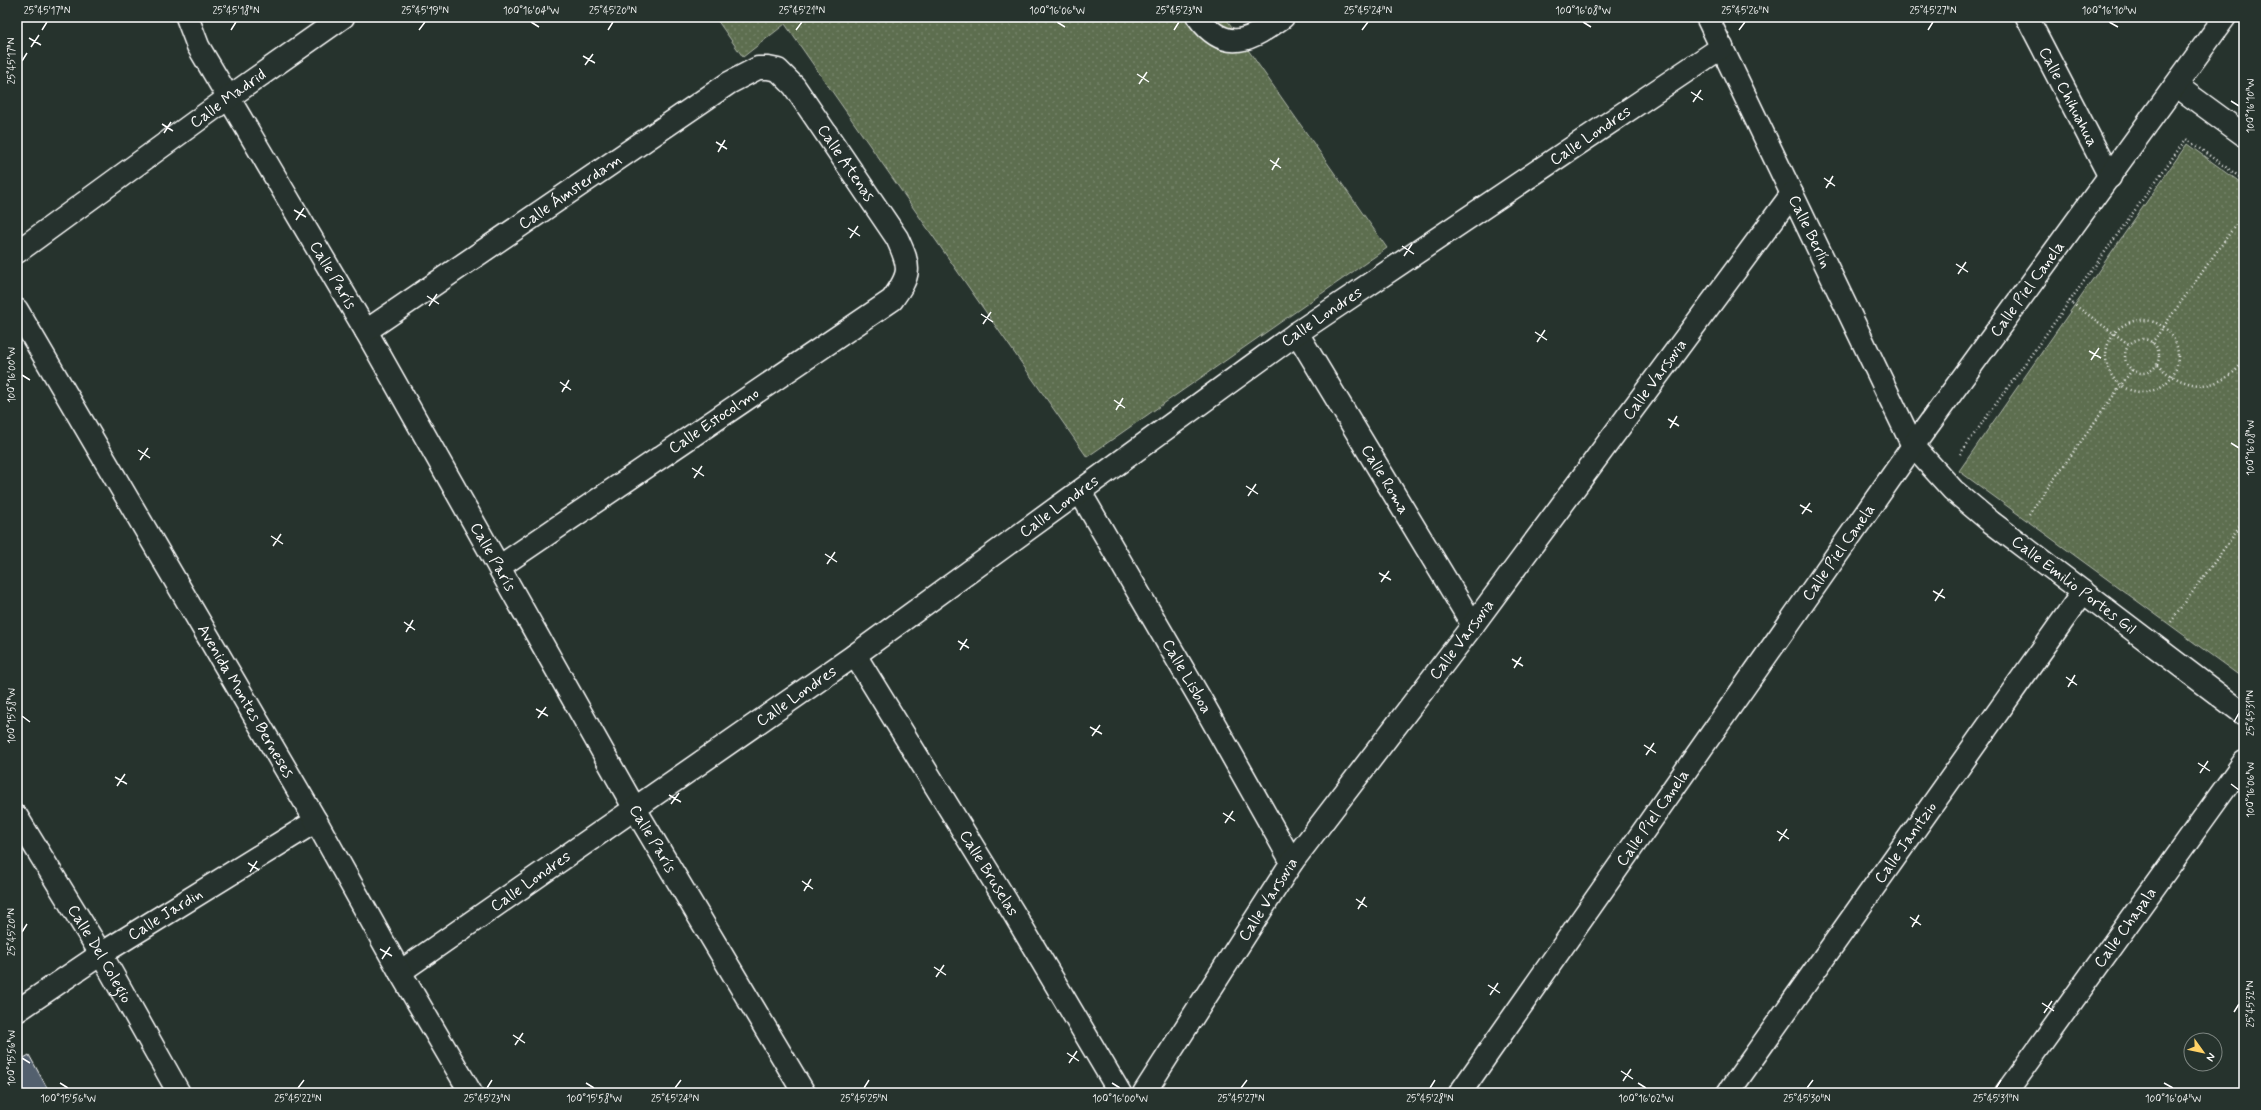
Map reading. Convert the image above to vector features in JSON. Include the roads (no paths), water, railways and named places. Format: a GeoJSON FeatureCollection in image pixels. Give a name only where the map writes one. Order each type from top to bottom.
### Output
{"type":"FeatureCollection","features":[{"type":"Feature","properties":{"kind":"street","name":"Calle París"},"geometry":{"type":"LineString","coordinates":[[187,17],[198,46],[366,330],[635,809],[804,1093]]}},
{"type":"Feature","properties":{"kind":"street","name":"Calle Madrid"},"geometry":{"type":"LineString","coordinates":[[17,252],[228,98],[343,17]]}},
{"type":"Feature","properties":{"kind":"street"},"geometry":{"type":"LineString","coordinates":[[1198,17],[1208,31],[1215,36],[1234,42],[1256,34],[1283,17]]}},
{"type":"Feature","properties":{"kind":"street","name":"Calle Berlín"},"geometry":{"type":"LineString","coordinates":[[1707,17],[1913,446]]}},
{"type":"Feature","properties":{"kind":"street","name":"Calle Chihuahua"},"geometry":{"type":"LineString","coordinates":[[2027,17],[2110,177]]}},
{"type":"Feature","properties":{"kind":"street","name":"Calle Piel Canela"},"geometry":{"type":"LineString","coordinates":[[1460,1093],[1913,446],[2177,86],[2225,17]]}},
{"type":"Feature","properties":{"kind":"street","name":"Calle Londres"},"geometry":{"type":"LineString","coordinates":[[400,972],[855,655],[1298,333],[1722,47]]}},
{"type":"Feature","properties":{"kind":"street","name":"Calle Ámsterdam"},"geometry":{"type":"LineString","coordinates":[[366,330],[729,83],[758,68],[778,70]]}},
{"type":"Feature","properties":{"kind":"street","name":"Calle Atenas"},"geometry":{"type":"LineString","coordinates":[[778,70],[794,86],[805,101],[897,238],[907,260]]}},
{"type":"Feature","properties":{"kind":"street"},"geometry":{"type":"LineString","coordinates":[[2177,86],[2244,136]]}},
{"type":"Feature","properties":{"kind":"street","name":"Calle Varsovia"},"geometry":{"type":"LineString","coordinates":[[1144,1093],[1292,862],[1473,625],[1792,194]]}},
{"type":"Feature","properties":{"kind":"street","name":"Calle Estocolmo"},"geometry":{"type":"LineString","coordinates":[[499,567],[892,300],[906,276],[907,260]]}},
{"type":"Feature","properties":{"kind":"street","name":"Avenida Montes Berneses"},"geometry":{"type":"LineString","coordinates":[[17,310],[316,821],[400,972],[471,1093]]}},
{"type":"Feature","properties":{"kind":"street","name":"Calle Roma"},"geometry":{"type":"LineString","coordinates":[[1298,333],[1473,625]]}},
{"type":"Feature","properties":{"kind":"street","name":"Calle Emilio Portes Gil"},"geometry":{"type":"LineString","coordinates":[[1913,446],[1954,490],[2008,535],[2244,714]]}},
{"type":"Feature","properties":{"kind":"street","name":"Calle Lisboa"},"geometry":{"type":"LineString","coordinates":[[1080,492],[1202,702],[1292,862]]}},
{"type":"Feature","properties":{"kind":"street","name":"Calle Janitzio"},"geometry":{"type":"LineString","coordinates":[[1728,1093],[2083,592]]}},
{"type":"Feature","properties":{"kind":"street","name":"Calle Bruselas"},"geometry":{"type":"LineString","coordinates":[[855,655],[1013,912],[1120,1093]]}},
{"type":"Feature","properties":{"kind":"street","name":"Calle Chapala"},"geometry":{"type":"LineString","coordinates":[[2006,1093],[2244,762]]}},
{"type":"Feature","properties":{"kind":"street","name":"Calle Del Colegio"},"geometry":{"type":"LineString","coordinates":[[17,817],[101,954],[179,1093]]}},
{"type":"Feature","properties":{"kind":"street","name":"Calle Jardin"},"geometry":{"type":"LineString","coordinates":[[17,1011],[101,954],[316,821]]}}]}
